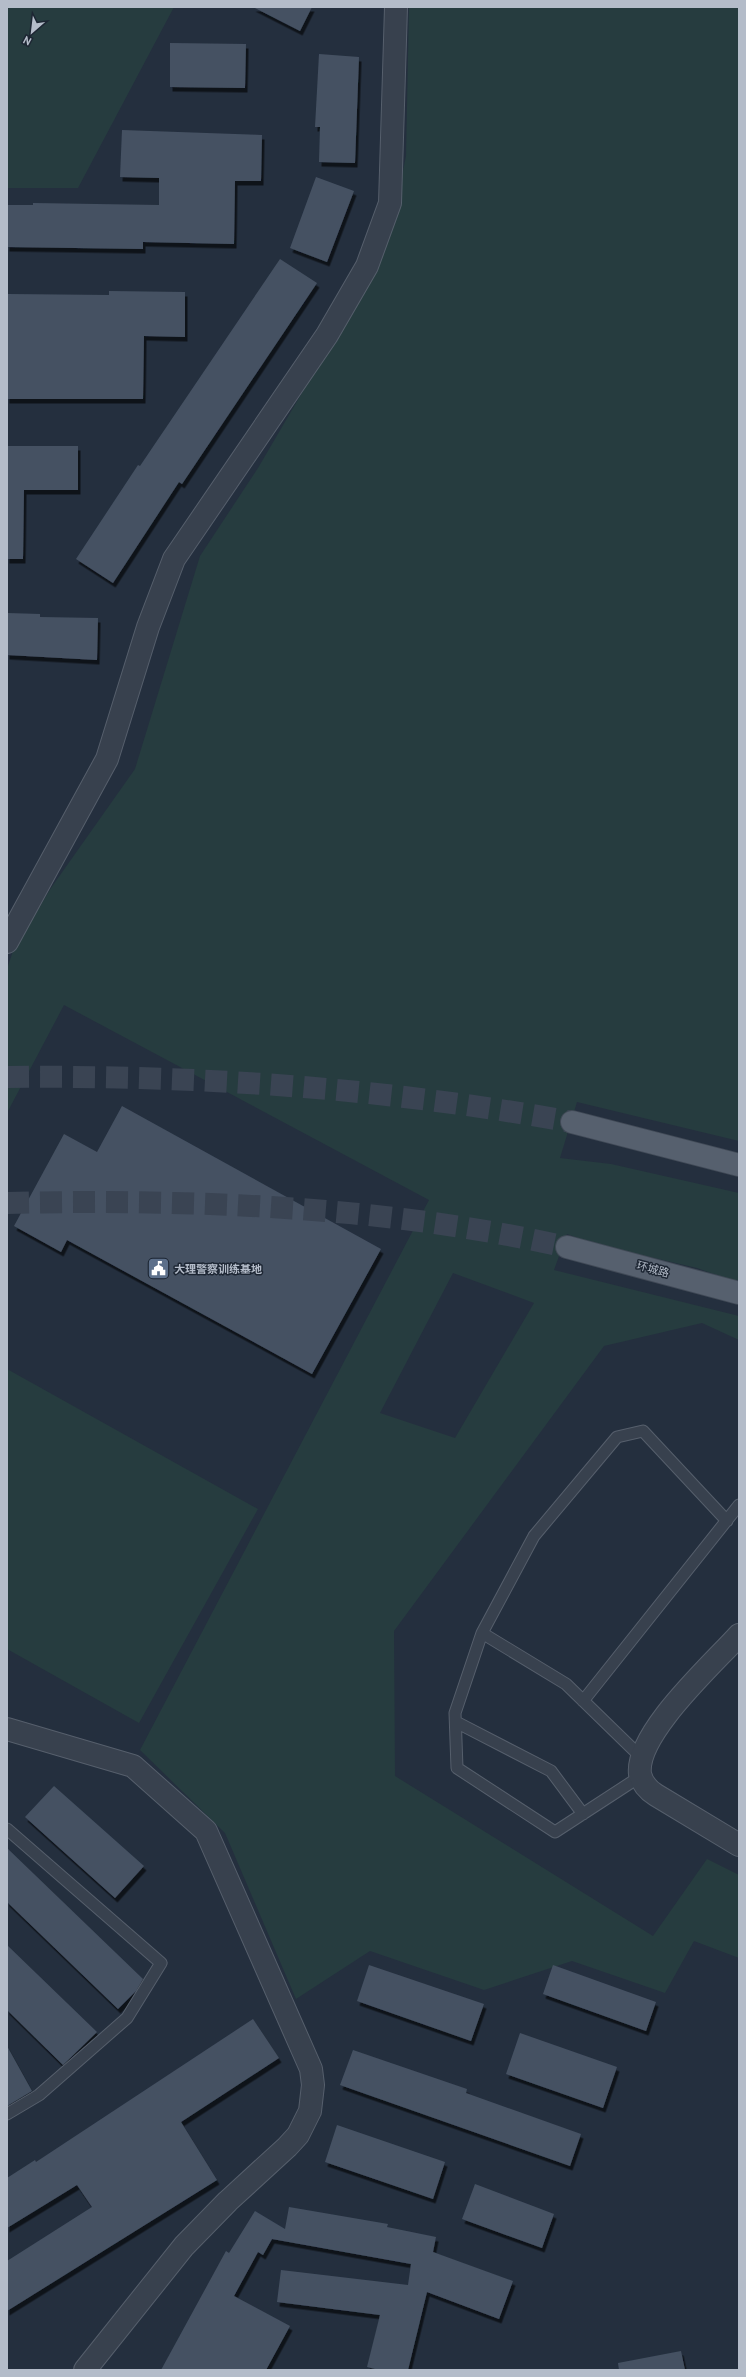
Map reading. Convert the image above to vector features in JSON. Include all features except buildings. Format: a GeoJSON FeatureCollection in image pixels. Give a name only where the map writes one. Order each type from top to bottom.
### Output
{"type":"FeatureCollection","features":[{"type":"Feature","properties":{"kind":"main road"},"geometry":{"type":"LineString","coordinates":[[572,1122],[739,1165]]}},
{"type":"Feature","properties":{"kind":"main road","name":"环城路"},"geometry":{"type":"LineString","coordinates":[[567,1247],[739,1293]]}},
{"type":"Feature","properties":{"kind":"street"},"geometry":{"type":"LineString","coordinates":[[7,942],[107,759],[148,628],[174,560],[327,335],[366,266],[390,203],[396,7]]}},
{"type":"Feature","properties":{"kind":"street"},"geometry":{"type":"LineString","coordinates":[[739,1634],[675,1704],[653,1732],[641,1767],[644,1784],[656,1795],[739,1845]]}},
{"type":"Feature","properties":{"kind":"street"},"geometry":{"type":"LineString","coordinates":[[7,1729],[133,1766],[206,1831],[311,2069],[313,2085],[310,2111],[298,2135],[287,2147],[228,2200],[184,2246],[85,2370]]}},
{"type":"Feature","properties":{"kind":"lane"},"geometry":{"type":"LineString","coordinates":[[482,1633],[566,1684],[583,1701],[641,1767],[583,1814],[555,1832],[457,1768],[455,1713],[482,1633],[534,1536],[617,1437],[643,1431],[727,1521]]}},
{"type":"Feature","properties":{"kind":"lane"},"geometry":{"type":"LineString","coordinates":[[583,1701],[739,1505]]}},
{"type":"Feature","properties":{"kind":"lane"},"geometry":{"type":"LineString","coordinates":[[456,1722],[551,1772],[583,1814]]}},
{"type":"Feature","properties":{"kind":"lane"},"geometry":{"type":"LineString","coordinates":[[7,1829],[161,1963],[127,2018],[39,2095],[7,2114]]}},
{"type":"Feature","properties":{"kind":"green space"},"geometry":{"type":"Polygon","coordinates":[[[7,7],[174,7],[78,188],[7,188],[7,7]]]}},
{"type":"Feature","properties":{"kind":"green space"},"geometry":{"type":"Polygon","coordinates":[[[409,7],[739,7],[739,1141],[577,1102],[560,1158],[611,1164],[739,1193],[739,1283],[697,1268],[594,1244],[567,1234],[554,1270],[739,1316],[739,1340],[702,1323],[604,1346],[394,1631],[395,1776],[653,1936],[707,1859],[739,1875],[739,1958],[694,1941],[665,1993],[572,1961],[484,1990],[370,1951],[296,1999],[225,1833],[140,1750],[429,1200],[64,1005],[7,1113],[7,969],[13,951],[51,888],[135,769],[200,556],[258,468],[313,374],[391,230],[406,156],[409,7]],[[453,1273],[380,1413],[455,1438],[534,1303],[453,1273]]]}},
{"type":"Feature","properties":{"kind":"green space"},"geometry":{"type":"Polygon","coordinates":[[[7,1369],[258,1509],[139,1723],[7,1649],[7,1369]]]}},
{"type":"Feature","properties":{"kind":"tunnel"},"geometry":{"type":"LineString","coordinates":[[7,1077],[149,1078],[291,1086],[432,1100],[572,1122]]}},
{"type":"Feature","properties":{"kind":"tunnel"},"geometry":{"type":"LineString","coordinates":[[7,1203],[148,1202],[288,1208],[428,1222],[498,1233],[567,1247]]}},
{"type":"Feature","properties":{"kind":"place","name":"大理警察训练基地"},"geometry":{"type":"Point","coordinates":[159,1269]}}]}
